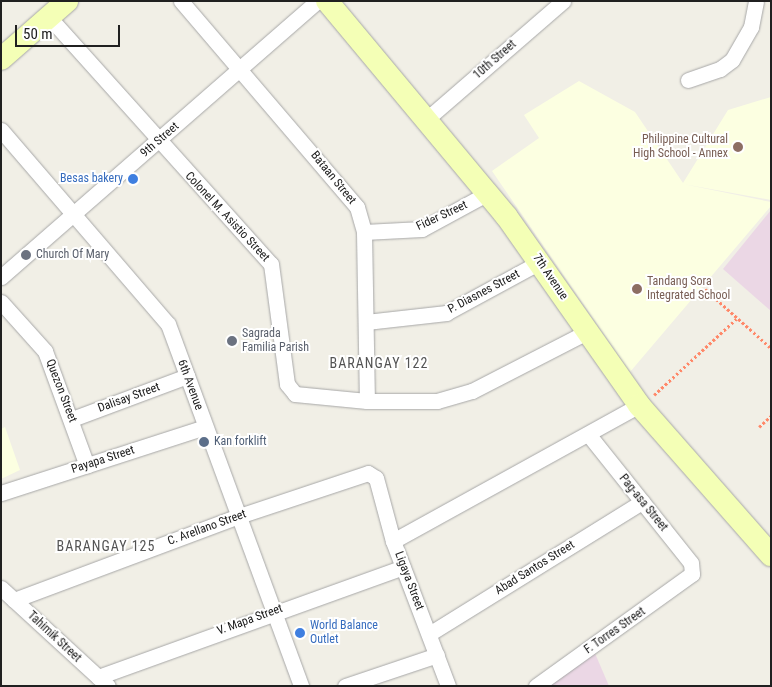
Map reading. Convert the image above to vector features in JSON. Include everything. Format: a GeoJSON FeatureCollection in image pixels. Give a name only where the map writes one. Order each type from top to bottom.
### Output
{"type":"FeatureCollection","features":[{"type":"Feature","properties":{"kind":"main road"},"geometry":{"type":"LineString","coordinates":[[1,59],[67,1]]}},
{"type":"Feature","properties":{"kind":"main road","name":"7th Avenue"},"geometry":{"type":"LineString","coordinates":[[328,1],[428,118],[488,193],[540,262],[639,405],[771,555]]}},
{"type":"Feature","properties":{"kind":"street","name":"Bataan Street"},"geometry":{"type":"LineString","coordinates":[[181,1],[241,68],[350,198],[364,232],[367,401]]}},
{"type":"Feature","properties":{"kind":"street","name":"9th Street"},"geometry":{"type":"LineString","coordinates":[[1,277],[317,1]]}},
{"type":"Feature","properties":{"kind":"street","name":"10th Street"},"geometry":{"type":"LineString","coordinates":[[428,118],[563,1]]}},
{"type":"Feature","properties":{"kind":"street"},"geometry":{"type":"LineString","coordinates":[[688,80],[720,70],[732,60],[751,27],[756,1]]}},
{"type":"Feature","properties":{"kind":"street","name":"Colonel M. Asistio Street"},"geometry":{"type":"LineString","coordinates":[[49,17],[157,142],[271,264],[291,390],[305,398],[367,401],[437,401],[459,395],[587,332]]}},
{"type":"Feature","properties":{"kind":"street","name":"6th Avenue"},"geometry":{"type":"LineString","coordinates":[[1,130],[76,213],[168,324],[236,517],[301,686]]}},
{"type":"Feature","properties":{"kind":"street","name":"Fider Street"},"geometry":{"type":"LineString","coordinates":[[364,232],[422,229],[488,193]]}},
{"type":"Feature","properties":{"kind":"street","name":"P. Diasnes Street"},"geometry":{"type":"LineString","coordinates":[[366,322],[446,313],[540,262]]}},
{"type":"Feature","properties":{"kind":"street","name":"Quezon Street"},"geometry":{"type":"LineString","coordinates":[[1,302],[45,351],[72,419],[87,466]]}},
{"type":"Feature","properties":{"kind":"street","name":"Dalisay Street"},"geometry":{"type":"LineString","coordinates":[[72,419],[187,376]]}},
{"type":"Feature","properties":{"kind":"street"},"geometry":{"type":"LineString","coordinates":[[393,541],[639,405]]}},
{"type":"Feature","properties":{"kind":"street","name":"Payapa Street"},"geometry":{"type":"LineString","coordinates":[[1,493],[205,427]]}},
{"type":"Feature","properties":{"kind":"street","name":"Pag-asa Street"},"geometry":{"type":"LineString","coordinates":[[588,434],[691,563],[692,574]]}},
{"type":"Feature","properties":{"kind":"street","name":"C. Arellano Street"},"geometry":{"type":"LineString","coordinates":[[14,600],[236,517],[373,475]]}},
{"type":"Feature","properties":{"kind":"street","name":"Ligaya Street"},"geometry":{"type":"LineString","coordinates":[[373,475],[393,541],[448,686]]}},
{"type":"Feature","properties":{"kind":"street","name":"Abad Santos Street"},"geometry":{"type":"LineString","coordinates":[[429,634],[642,502]]}},
{"type":"Feature","properties":{"kind":"street","name":"V. Mapa Street"},"geometry":{"type":"LineString","coordinates":[[103,682],[273,611],[403,567]]}},
{"type":"Feature","properties":{"kind":"street","name":"F. Torres Street"},"geometry":{"type":"LineString","coordinates":[[536,686],[692,574]]}},
{"type":"Feature","properties":{"kind":"street","name":"Tahimik Street"},"geometry":{"type":"LineString","coordinates":[[1,588],[103,682]]}},
{"type":"Feature","properties":{"kind":"street"},"geometry":{"type":"LineString","coordinates":[[345,686],[437,655]]}},
{"type":"Feature","properties":{"kind":"path"},"geometry":{"type":"LineString","coordinates":[[705,289],[736,319],[771,348]]}},
{"type":"Feature","properties":{"kind":"path"},"geometry":{"type":"LineString","coordinates":[[639,405],[736,319]]}},
{"type":"Feature","properties":{"kind":"path"},"geometry":{"type":"LineString","coordinates":[[759,427],[771,416]]}},
{"type":"Feature","properties":{"kind":"shaded area","name":"Tandang Sora Integrated School"},"geometry":{"type":"Polygon","coordinates":[[[579,81],[635,112],[683,183],[728,110],[771,97],[771,200],[683,184],[771,202],[771,206],[630,372],[492,171],[539,138],[524,115],[579,81]]]}},
{"type":"Feature","properties":{"kind":"shaded area"},"geometry":{"type":"Polygon","coordinates":[[[771,210],[771,311],[723,269],[771,210]]]}},
{"type":"Feature","properties":{"kind":"shaded area"},"geometry":{"type":"Polygon","coordinates":[[[5,427],[20,470],[1,479],[1,429],[5,427]]]}},
{"type":"Feature","properties":{"kind":"shaded area"},"geometry":{"type":"Polygon","coordinates":[[[594,651],[609,686],[545,686],[594,651]]]}},
{"type":"Feature","properties":{"kind":"place","name":"Philippine Cultural High School - Annex"},"geometry":{"type":"Point","coordinates":[738,147]}},
{"type":"Feature","properties":{"kind":"place","name":"Besas bakery"},"geometry":{"type":"Point","coordinates":[133,179]}},
{"type":"Feature","properties":{"kind":"place","name":"Church Of Mary"},"geometry":{"type":"Point","coordinates":[26,255]}},
{"type":"Feature","properties":{"kind":"place","name":"Tandang Sora Integrated School"},"geometry":{"type":"Point","coordinates":[637,289]}},
{"type":"Feature","properties":{"kind":"place","name":"Sagrada Familia Parish"},"geometry":{"type":"Point","coordinates":[232,341]}},
{"type":"Feature","properties":{"kind":"place","name":"Kan forklift"},"geometry":{"type":"Point","coordinates":[204,442]}},
{"type":"Feature","properties":{"kind":"place","name":"World Balance Outlet"},"geometry":{"type":"Point","coordinates":[300,633]}},
{"type":"Feature","properties":{"kind":"district","name":"BARANGAY 122"},"geometry":{"type":"Point","coordinates":[379,363]}},
{"type":"Feature","properties":{"kind":"district","name":"BARANGAY 125"},"geometry":{"type":"Point","coordinates":[106,546]}}]}
